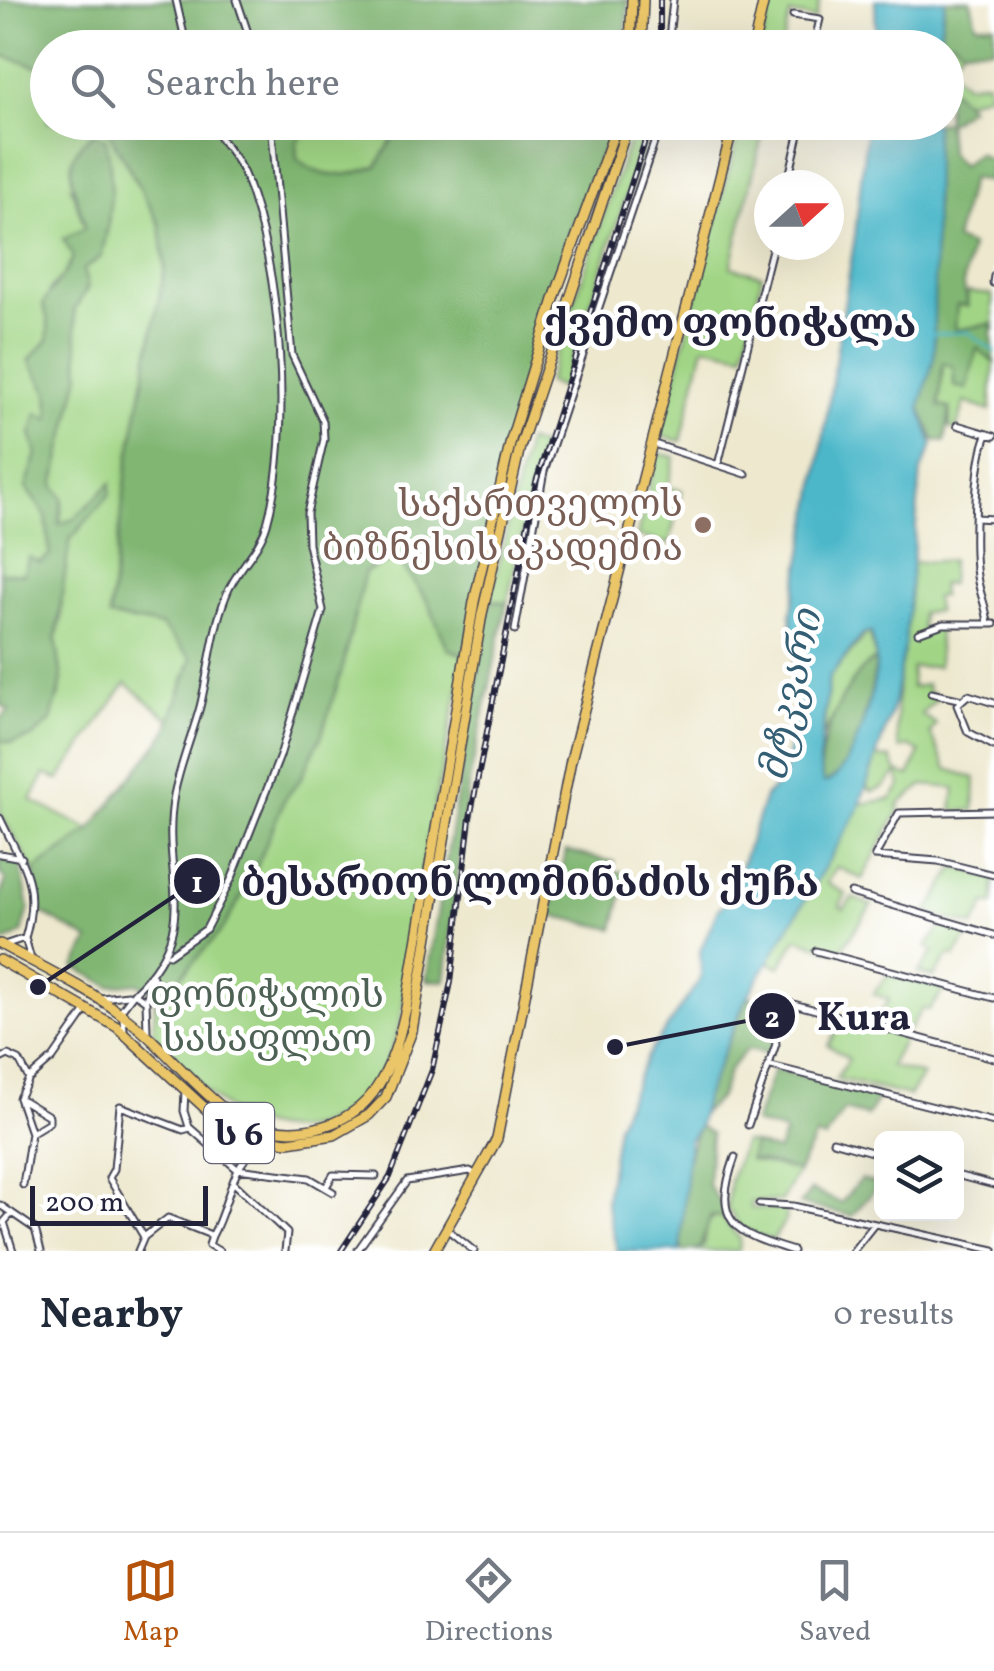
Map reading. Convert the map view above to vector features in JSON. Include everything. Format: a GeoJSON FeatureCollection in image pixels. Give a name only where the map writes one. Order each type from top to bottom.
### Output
{"type":"FeatureCollection","features":[{"type":"Feature","properties":{"kind":"highway"},"geometry":{"type":"LineString","coordinates":[[631,30],[632,0]]}},
{"type":"Feature","properties":{"kind":"highway"},"geometry":{"type":"LineString","coordinates":[[641,30],[642,0]]}},
{"type":"Feature","properties":{"kind":"highway"},"geometry":{"type":"LineString","coordinates":[[757,30],[764,0]]}},
{"type":"Feature","properties":{"kind":"highway","name":"ს 6"},"geometry":{"type":"LineString","coordinates":[[0,960],[88,1008],[132,1038],[185,1091],[235,1131],[267,1140],[310,1142],[334,1135],[369,1115],[386,1097],[412,1031],[425,909],[421,894],[467,661],[474,602],[511,440],[555,296],[611,140]]}},
{"type":"Feature","properties":{"kind":"highway","name":"ს 6"},"geometry":{"type":"LineString","coordinates":[[1,945],[122,1014],[239,1119],[292,1132],[337,1120],[366,1101],[391,1063],[425,909],[433,896],[487,589],[520,447],[623,140]]}},
{"type":"Feature","properties":{"kind":"highway"},"geometry":{"type":"LineString","coordinates":[[434,1251],[498,1139],[560,806],[729,140]]}},
{"type":"Feature","properties":{"kind":"highway"},"geometry":{"type":"LineString","coordinates":[[421,894],[433,896]]}},
{"type":"Feature","properties":{"kind":"street"},"geometry":{"type":"LineString","coordinates":[[176,0],[183,30]]}},
{"type":"Feature","properties":{"kind":"street"},"geometry":{"type":"LineString","coordinates":[[237,0],[248,30]]}},
{"type":"Feature","properties":{"kind":"street"},"geometry":{"type":"LineString","coordinates":[[670,30],[673,0]]}},
{"type":"Feature","properties":{"kind":"street"},"geometry":{"type":"LineString","coordinates":[[793,15],[820,19],[817,30]]}},
{"type":"Feature","properties":{"kind":"street"},"geometry":{"type":"LineString","coordinates":[[132,1038],[122,1014],[131,994],[166,957],[174,938],[176,891],[169,838],[174,793],[226,593],[258,546],[266,525],[279,424],[269,256],[246,178],[220,140]]}},
{"type":"Feature","properties":{"kind":"street"},"geometry":{"type":"LineString","coordinates":[[166,957],[206,929],[232,878],[280,756],[323,610],[308,544],[308,513],[324,438],[323,421],[292,355],[273,140]]}},
{"type":"Feature","properties":{"kind":"street"},"geometry":{"type":"LineString","coordinates":[[515,630],[544,470],[655,140]]}},
{"type":"Feature","properties":{"kind":"street"},"geometry":{"type":"LineString","coordinates":[[791,170],[798,140]]}},
{"type":"Feature","properties":{"kind":"street"},"geometry":{"type":"LineString","coordinates":[[718,464],[769,260]]}},
{"type":"Feature","properties":{"kind":"street"},"geometry":{"type":"LineString","coordinates":[[918,633],[944,624],[991,624],[979,588],[976,518],[983,479],[980,452],[991,435],[957,425]]}},
{"type":"Feature","properties":{"kind":"street"},"geometry":{"type":"LineString","coordinates":[[653,444],[746,474]]}},
{"type":"Feature","properties":{"kind":"street"},"geometry":{"type":"LineString","coordinates":[[976,518],[994,519]]}},
{"type":"Feature","properties":{"kind":"street"},"geometry":{"type":"LineString","coordinates":[[984,595],[994,594]]}},
{"type":"Feature","properties":{"kind":"street"},"geometry":{"type":"LineString","coordinates":[[930,692],[958,700],[978,696],[994,703]]}},
{"type":"Feature","properties":{"kind":"street"},"geometry":{"type":"LineString","coordinates":[[958,700],[968,732],[994,746]]}},
{"type":"Feature","properties":{"kind":"street"},"geometry":{"type":"LineString","coordinates":[[994,811],[900,813],[876,858],[938,861],[994,875]]}},
{"type":"Feature","properties":{"kind":"street"},"geometry":{"type":"LineString","coordinates":[[0,820],[22,858],[32,893],[25,938],[32,962]]}},
{"type":"Feature","properties":{"kind":"street"},"geometry":{"type":"LineString","coordinates":[[0,854],[22,858]]}},
{"type":"Feature","properties":{"kind":"street"},"geometry":{"type":"LineString","coordinates":[[852,894],[994,935]]}},
{"type":"Feature","properties":{"kind":"street"},"geometry":{"type":"LineString","coordinates":[[1,945],[25,938]]}},
{"type":"Feature","properties":{"kind":"street"},"geometry":{"type":"LineString","coordinates":[[816,952],[994,998]]}},
{"type":"Feature","properties":{"kind":"street"},"geometry":{"type":"LineString","coordinates":[[150,1039],[146,1001],[154,974]]}},
{"type":"Feature","properties":{"kind":"street"},"geometry":{"type":"LineString","coordinates":[[97,998],[131,994],[146,1001]]}},
{"type":"Feature","properties":{"kind":"street"},"geometry":{"type":"LineString","coordinates":[[748,1125],[776,1044],[772,1018],[786,1002],[994,1058]]}},
{"type":"Feature","properties":{"kind":"street"},"geometry":{"type":"LineString","coordinates":[[23,1185],[31,1132],[19,1098],[29,1080],[53,1058],[88,1008]]}},
{"type":"Feature","properties":{"kind":"street"},"geometry":{"type":"LineString","coordinates":[[0,1058],[8,1055],[19,1060],[29,1080]]}},
{"type":"Feature","properties":{"kind":"street"},"geometry":{"type":"LineString","coordinates":[[770,1066],[994,1122]]}},
{"type":"Feature","properties":{"kind":"street"},"geometry":{"type":"LineString","coordinates":[[185,1091],[184,1111],[190,1128],[236,1169],[272,1177],[308,1178],[333,1192]]}},
{"type":"Feature","properties":{"kind":"street"},"geometry":{"type":"LineString","coordinates":[[19,1098],[50,1116],[49,1122],[31,1132]]}},
{"type":"Feature","properties":{"kind":"street"},"geometry":{"type":"LineString","coordinates":[[144,1237],[109,1178],[114,1168],[120,1106],[183,1130],[190,1128]]}},
{"type":"Feature","properties":{"kind":"street"},"geometry":{"type":"LineString","coordinates":[[235,1131],[240,1160]]}},
{"type":"Feature","properties":{"kind":"street"},"geometry":{"type":"LineString","coordinates":[[219,1251],[209,1245],[236,1169],[240,1160],[267,1140]]}},
{"type":"Feature","properties":{"kind":"street"},"geometry":{"type":"LineString","coordinates":[[834,1141],[874,1153]]}},
{"type":"Feature","properties":{"kind":"street"},"geometry":{"type":"LineString","coordinates":[[735,1158],[725,1197],[728,1218],[744,1236],[792,1251]]}},
{"type":"Feature","properties":{"kind":"street"},"geometry":{"type":"LineString","coordinates":[[357,1251],[407,1182],[470,1171],[479,1177]]}},
{"type":"Feature","properties":{"kind":"street"},"geometry":{"type":"LineString","coordinates":[[326,1187],[333,1175],[376,1176]]}},
{"type":"Feature","properties":{"kind":"street"},"geometry":{"type":"LineString","coordinates":[[964,1177],[994,1185]]}},
{"type":"Feature","properties":{"kind":"street"},"geometry":{"type":"LineString","coordinates":[[234,1183],[287,1232],[285,1251]]}},
{"type":"Feature","properties":{"kind":"street"},"geometry":{"type":"LineString","coordinates":[[760,1204],[793,1206],[994,1250]]}},
{"type":"Feature","properties":{"kind":"street"},"geometry":{"type":"LineString","coordinates":[[0,1205],[35,1229],[41,1251]]}},
{"type":"Feature","properties":{"kind":"street"},"geometry":{"type":"LineString","coordinates":[[12,1213],[4,1222],[14,1251]]}},
{"type":"Feature","properties":{"kind":"street"},"geometry":{"type":"LineString","coordinates":[[138,1251],[144,1237],[168,1218],[212,1236]]}},
{"type":"Feature","properties":{"kind":"street"},"geometry":{"type":"LineString","coordinates":[[853,1251],[874,1225]]}},
{"type":"Feature","properties":{"kind":"street"},"geometry":{"type":"LineString","coordinates":[[448,1230],[474,1251]]}},
{"type":"Feature","properties":{"kind":"green space"},"geometry":{"type":"Polygon","coordinates":[[[0,0],[628,0],[627,30],[30,30],[30,64],[0,55],[0,0]]]}},
{"type":"Feature","properties":{"kind":"green space"},"geometry":{"type":"Polygon","coordinates":[[[772,0],[820,0],[815,19],[790,14],[786,30],[764,30],[772,0]]]}},
{"type":"Feature","properties":{"kind":"green space"},"geometry":{"type":"Polygon","coordinates":[[[945,0],[971,0],[976,24],[994,24],[994,48],[964,48],[964,30],[940,30],[945,0]]]}},
{"type":"Feature","properties":{"kind":"green space"},"geometry":{"type":"Polygon","coordinates":[[[0,55],[30,64],[30,140],[113,140],[160,225],[165,267],[127,469],[109,616],[161,626],[192,658],[170,720],[126,683],[59,780],[45,774],[31,800],[90,830],[34,871],[0,813],[0,740],[11,743],[59,697],[62,679],[56,639],[70,540],[110,485],[74,519],[59,525],[63,499],[54,486],[80,374],[74,310],[88,287],[83,270],[101,257],[110,220],[71,187],[85,228],[63,239],[73,255],[68,271],[49,290],[48,340],[29,360],[48,392],[51,420],[38,414],[31,434],[37,454],[26,488],[46,516],[50,555],[23,574],[0,572],[0,55]]]}},
{"type":"Feature","properties":{"kind":"green space"},"geometry":{"type":"Polygon","coordinates":[[[987,81],[989,93],[964,99],[964,82],[987,81]]]}},
{"type":"Feature","properties":{"kind":"green space"},"geometry":{"type":"Polygon","coordinates":[[[86,140],[106,140],[111,199],[101,257],[83,270],[88,287],[74,310],[80,374],[54,485],[63,498],[59,524],[74,519],[111,483],[110,494],[70,540],[56,639],[62,679],[51,721],[33,737],[11,743],[0,740],[0,719],[9,710],[0,704],[0,572],[23,574],[29,557],[40,563],[50,555],[46,516],[26,488],[37,454],[31,434],[37,413],[50,419],[48,392],[29,360],[48,340],[43,305],[73,256],[63,239],[85,228],[71,165],[86,140]]]}},
{"type":"Feature","properties":{"kind":"green space"},"geometry":{"type":"Polygon","coordinates":[[[113,140],[299,140],[297,159],[316,171],[335,175],[377,166],[392,140],[607,140],[572,229],[515,416],[465,655],[448,649],[428,602],[397,558],[365,572],[342,670],[322,734],[301,778],[284,800],[252,878],[222,930],[155,1005],[155,998],[138,983],[110,986],[75,967],[89,940],[40,912],[34,871],[90,830],[166,733],[192,659],[161,626],[109,617],[127,469],[165,267],[160,225],[113,140]]]}},
{"type":"Feature","properties":{"kind":"green space"},"geometry":{"type":"Polygon","coordinates":[[[299,140],[392,140],[377,166],[345,175],[325,174],[306,166],[297,159],[299,140]]]}},
{"type":"Feature","properties":{"kind":"green space"},"geometry":{"type":"Polygon","coordinates":[[[629,140],[645,140],[562,389],[547,382],[629,140]]]}},
{"type":"Feature","properties":{"kind":"green space"},"geometry":{"type":"Polygon","coordinates":[[[737,140],[761,140],[731,267],[762,275],[744,354],[704,346],[681,441],[660,436],[737,140]]]}},
{"type":"Feature","properties":{"kind":"green space"},"geometry":{"type":"Polygon","coordinates":[[[935,140],[948,140],[949,152],[961,166],[978,153],[992,162],[988,181],[971,178],[955,240],[971,246],[963,285],[968,306],[957,305],[955,330],[991,324],[994,363],[977,348],[967,389],[954,386],[953,366],[943,363],[939,406],[950,408],[945,442],[934,440],[920,407],[933,358],[935,140]]]}},
{"type":"Feature","properties":{"kind":"green space"},"geometry":{"type":"Polygon","coordinates":[[[968,292],[992,295],[994,331],[990,324],[955,330],[957,305],[967,306],[968,292]]]}},
{"type":"Feature","properties":{"kind":"green space"},"geometry":{"type":"Polygon","coordinates":[[[978,348],[994,363],[990,411],[965,402],[956,430],[950,428],[950,409],[939,406],[943,363],[953,365],[978,348]]]}},
{"type":"Feature","properties":{"kind":"green space"},"geometry":{"type":"Polygon","coordinates":[[[527,441],[542,446],[507,603],[490,600],[527,441]]]}},
{"type":"Feature","properties":{"kind":"green space"},"geometry":{"type":"Polygon","coordinates":[[[657,453],[675,457],[668,487],[682,491],[669,544],[637,536],[657,453]]]}},
{"type":"Feature","properties":{"kind":"green space","name":"ფონიჭალის სასაფლაო"},"geometry":{"type":"Polygon","coordinates":[[[397,558],[428,602],[448,649],[465,655],[427,842],[401,1021],[377,1077],[360,1099],[339,1116],[316,1126],[290,1130],[261,1125],[220,1104],[153,1036],[155,1005],[222,930],[252,878],[284,800],[301,778],[322,734],[365,571],[397,558]]]}},
{"type":"Feature","properties":{"kind":"green space"},"geometry":{"type":"Polygon","coordinates":[[[951,560],[950,584],[941,584],[942,596],[935,597],[937,611],[921,613],[922,629],[939,629],[938,666],[912,668],[911,687],[927,685],[928,692],[940,696],[921,714],[936,724],[930,733],[947,769],[975,778],[974,810],[952,811],[955,788],[923,785],[898,805],[900,809],[862,879],[837,867],[827,883],[846,894],[840,906],[844,909],[852,898],[872,905],[839,953],[797,938],[780,967],[767,962],[860,804],[891,799],[901,786],[897,773],[884,787],[872,792],[866,786],[874,757],[891,758],[897,772],[909,776],[920,752],[908,746],[900,749],[897,736],[900,659],[910,579],[913,563],[951,560]]]}},
{"type":"Feature","properties":{"kind":"green space"},"geometry":{"type":"Polygon","coordinates":[[[490,600],[507,603],[468,787],[445,981],[426,980],[490,600]]]}},
{"type":"Feature","properties":{"kind":"green space"},"geometry":{"type":"Polygon","coordinates":[[[869,631],[876,659],[848,689],[823,736],[829,678],[869,631]]]}},
{"type":"Feature","properties":{"kind":"green space"},"geometry":{"type":"Polygon","coordinates":[[[876,659],[867,709],[853,749],[834,778],[823,783],[822,753],[834,715],[854,680],[876,659]]]}},
{"type":"Feature","properties":{"kind":"green space"},"geometry":{"type":"Polygon","coordinates":[[[566,851],[614,862],[612,870],[627,874],[614,929],[551,915],[566,851]]]}},
{"type":"Feature","properties":{"kind":"green space"},"geometry":{"type":"Polygon","coordinates":[[[0,859],[20,862],[29,908],[22,933],[5,942],[0,939],[0,896],[6,880],[0,874],[0,859]]]}},
{"type":"Feature","properties":{"kind":"green space"},"geometry":{"type":"Polygon","coordinates":[[[955,867],[994,878],[994,905],[986,903],[974,926],[927,913],[955,867]]]}},
{"type":"Feature","properties":{"kind":"green space"},"geometry":{"type":"Polygon","coordinates":[[[942,925],[970,933],[955,957],[949,955],[934,977],[918,973],[934,951],[926,947],[942,925]]]}},
{"type":"Feature","properties":{"kind":"green space"},"geometry":{"type":"Polygon","coordinates":[[[888,974],[945,989],[929,1010],[922,1009],[909,1030],[874,1023],[889,999],[873,994],[888,974]]]}},
{"type":"Feature","properties":{"kind":"green space"},"geometry":{"type":"Polygon","coordinates":[[[748,996],[760,1001],[755,1015],[758,1032],[773,1036],[770,1053],[747,1049],[729,1070],[720,1097],[702,1114],[705,1097],[748,996]]]}},
{"type":"Feature","properties":{"kind":"green space"},"geometry":{"type":"Polygon","coordinates":[[[843,1020],[905,1037],[890,1066],[923,1075],[909,1096],[836,1078],[849,1059],[828,1045],[843,1020]]]}},
{"type":"Feature","properties":{"kind":"green space"},"geometry":{"type":"Polygon","coordinates":[[[774,1069],[881,1095],[867,1116],[844,1110],[825,1139],[816,1136],[798,1171],[749,1159],[754,1144],[778,1151],[785,1132],[754,1123],[774,1069]]]}},
{"type":"Feature","properties":{"kind":"green space"},"geometry":{"type":"Polygon","coordinates":[[[699,1126],[711,1134],[708,1185],[724,1208],[724,1217],[711,1216],[700,1249],[683,1251],[679,1207],[685,1170],[699,1126]]]}},
{"type":"Feature","properties":{"kind":"green space"},"geometry":{"type":"Polygon","coordinates":[[[744,1142],[754,1144],[749,1160],[798,1171],[781,1201],[751,1202],[751,1208],[786,1210],[786,1219],[773,1240],[745,1233],[727,1208],[730,1180],[744,1142]]]}},
{"type":"Feature","properties":{"kind":"green space"},"geometry":{"type":"Polygon","coordinates":[[[861,1179],[874,1183],[874,1191],[852,1216],[800,1204],[811,1190],[841,1203],[861,1179]]]}},
{"type":"Feature","properties":{"kind":"green space"},"geometry":{"type":"Polygon","coordinates":[[[718,1213],[740,1239],[739,1251],[697,1251],[704,1245],[705,1225],[718,1213]]]}},
{"type":"Feature","properties":{"kind":"water"},"geometry":{"type":"Polygon","coordinates":[[[875,0],[945,0],[941,30],[876,30],[875,0]]]}},
{"type":"Feature","properties":{"kind":"water"},"geometry":{"type":"Polygon","coordinates":[[[865,140],[935,140],[934,358],[920,407],[933,445],[921,471],[905,644],[894,704],[858,811],[744,1003],[705,1097],[699,1126],[689,1141],[680,1251],[617,1251],[606,1201],[617,1125],[647,1056],[701,978],[700,951],[718,909],[739,892],[740,869],[765,797],[784,778],[797,699],[791,613],[814,496],[855,236],[865,140]],[[871,632],[863,634],[829,678],[819,762],[823,783],[834,778],[843,766],[860,732],[876,660],[871,632]]]}},
{"type":"Feature","properties":{"kind":"waterway"},"geometry":{"type":"LineString","coordinates":[[932,334],[968,332],[994,351]]}},
{"type":"Feature","properties":{"kind":"railway"},"geometry":{"type":"LineString","coordinates":[[660,0],[660,30]]}},
{"type":"Feature","properties":{"kind":"railway"},"geometry":{"type":"LineString","coordinates":[[341,1251],[390,1177],[432,1070],[451,982],[470,818],[536,482],[645,140]]}},
{"type":"Feature","properties":{"kind":"place","name":"საქართველოს ბიზნესის აკადემია"},"geometry":{"type":"Point","coordinates":[703,525]}},
{"type":"Feature","properties":{"kind":"place","name":"ბესარიონ ლომინაძის ქუჩა"},"geometry":{"type":"Point","coordinates":[38,987]}},
{"type":"Feature","properties":{"kind":"place","name":"Kura"},"geometry":{"type":"Point","coordinates":[615,1047]}},
{"type":"Feature","properties":{"kind":"district","name":"ქვემო ფონიჭალა"},"geometry":{"type":"Point","coordinates":[730,322]}},
{"type":"Feature","properties":{"kind":"water label","name":"მტკვარი"},"geometry":{"type":"Point","coordinates":[789,695]}}]}
